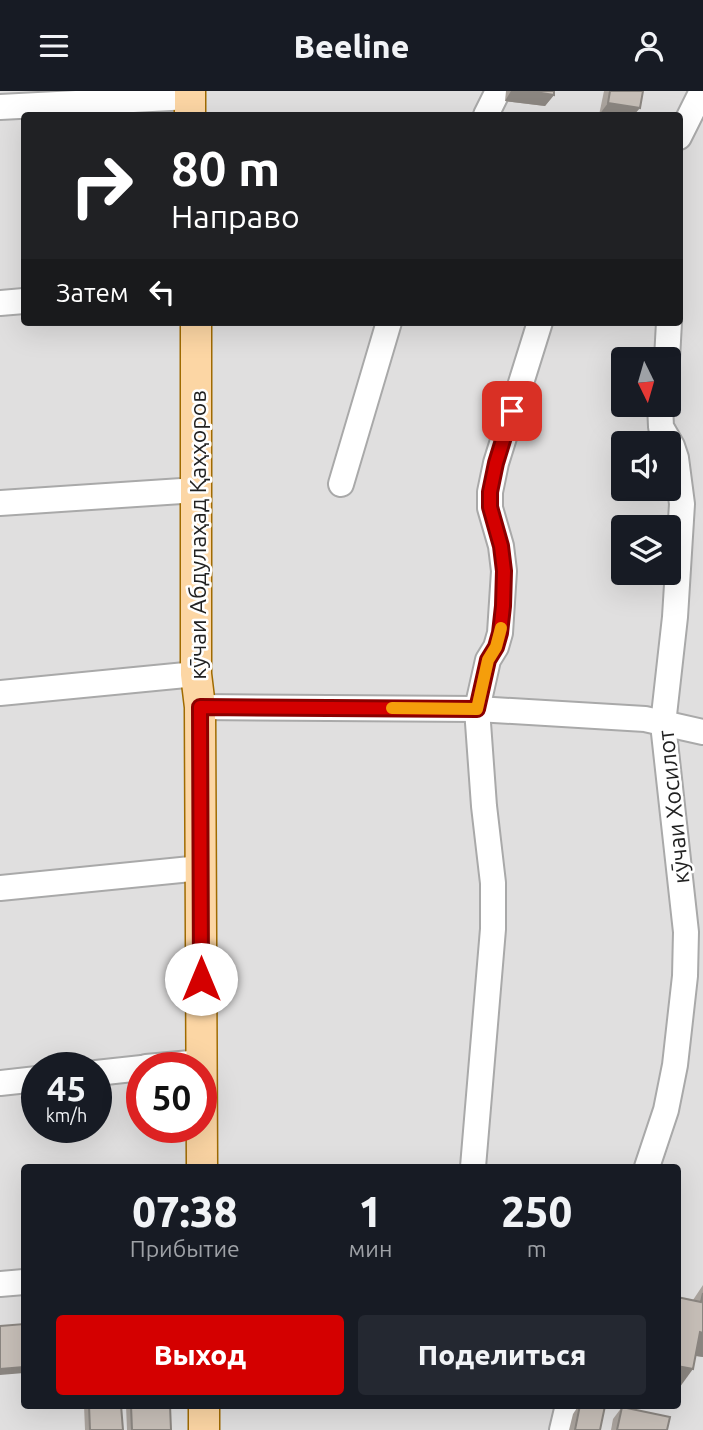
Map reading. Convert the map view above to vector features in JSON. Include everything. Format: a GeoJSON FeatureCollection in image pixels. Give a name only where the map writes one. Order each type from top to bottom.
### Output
{"type":"FeatureCollection","features":[{"type":"Feature","properties":{"kind":"main road","name":"кӯчаи Абдулаҳад Қаҳҳоров"},"geometry":{"type":"LineString","coordinates":[[197,326],[196,674],[200,707],[202,1052]]}},
{"type":"Feature","properties":{"kind":"main road","name":"кӯчаи Абдулаҳад Қаҳҳоров"},"geometry":{"type":"LineString","coordinates":[[202,1143],[202,1164]]}},
{"type":"Feature","properties":{"kind":"main road"},"geometry":{"type":"LineString","coordinates":[[204,1409],[204,1430]]}},
{"type":"Feature","properties":{"kind":"street"},"geometry":{"type":"LineString","coordinates":[[488,112],[498,91]]}},
{"type":"Feature","properties":{"kind":"street"},"geometry":{"type":"LineString","coordinates":[[683,129],[702,91]]}},
{"type":"Feature","properties":{"kind":"street"},"geometry":{"type":"LineString","coordinates":[[0,107],[190,101]]}},
{"type":"Feature","properties":{"kind":"street"},"geometry":{"type":"LineString","coordinates":[[0,303],[21,301]]}},
{"type":"Feature","properties":{"kind":"street"},"geometry":{"type":"LineString","coordinates":[[341,484],[388,326]]}},
{"type":"Feature","properties":{"kind":"street"},"geometry":{"type":"LineString","coordinates":[[473,1164],[494,929],[493,883],[477,709],[488,660],[500,633],[504,571],[501,546],[490,507],[490,492],[496,463],[539,326]]}},
{"type":"Feature","properties":{"kind":"street"},"geometry":{"type":"LineString","coordinates":[[668,347],[669,326]]}},
{"type":"Feature","properties":{"kind":"street","name":"кӯчаи Хосилот"},"geometry":{"type":"LineString","coordinates":[[648,1164],[666,1110],[675,1065],[685,976],[686,932],[663,724],[682,522],[676,458],[661,427],[661,417]]}},
{"type":"Feature","properties":{"kind":"street"},"geometry":{"type":"LineString","coordinates":[[0,503],[197,490]]}},
{"type":"Feature","properties":{"kind":"street"},"geometry":{"type":"LineString","coordinates":[[0,693],[196,674]]}},
{"type":"Feature","properties":{"kind":"street"},"geometry":{"type":"LineString","coordinates":[[200,707],[477,709],[645,719],[703,732]]}},
{"type":"Feature","properties":{"kind":"street"},"geometry":{"type":"LineString","coordinates":[[0,888],[201,868]]}},
{"type":"Feature","properties":{"kind":"street"},"geometry":{"type":"LineString","coordinates":[[0,1083],[21,1081]]}},
{"type":"Feature","properties":{"kind":"street"},"geometry":{"type":"LineString","coordinates":[[0,1284],[21,1282]]}},
{"type":"Feature","properties":{"kind":"street"},"geometry":{"type":"LineString","coordinates":[[562,1430],[567,1409]]}},
{"type":"Feature","properties":{"kind":"shaded area"},"geometry":{"type":"Polygon","coordinates":[[[0,91],[703,91],[703,1430],[0,1430],[0,91]]]}},
{"type":"Feature","properties":{"kind":"building"},"geometry":{"type":"Polygon","coordinates":[[[529,91],[554,91],[554,95],[529,91]]]}},
{"type":"Feature","properties":{"kind":"building"},"geometry":{"type":"Polygon","coordinates":[[[610,91],[643,91],[640,108],[608,103],[610,91]]]}},
{"type":"Feature","properties":{"kind":"building"},"geometry":{"type":"Polygon","coordinates":[[[703,1293],[703,1333],[700,1332],[693,1369],[681,1367],[681,1298],[701,1302],[703,1293]]]}},
{"type":"Feature","properties":{"kind":"building"},"geometry":{"type":"Polygon","coordinates":[[[21,1324],[21,1367],[0,1369],[0,1326],[21,1324]]]}},
{"type":"Feature","properties":{"kind":"building"},"geometry":{"type":"Polygon","coordinates":[[[89,1409],[121,1409],[123,1430],[90,1430],[89,1409]]]}},
{"type":"Feature","properties":{"kind":"building"},"geometry":{"type":"Polygon","coordinates":[[[131,1409],[170,1409],[171,1430],[132,1430],[131,1409]]]}},
{"type":"Feature","properties":{"kind":"building"},"geometry":{"type":"Polygon","coordinates":[[[579,1409],[604,1409],[600,1430],[575,1430],[579,1409]]]}},
{"type":"Feature","properties":{"kind":"building"},"geometry":{"type":"Polygon","coordinates":[[[622,1409],[670,1417],[667,1430],[617,1430],[622,1409]]]}},
{"type":"Feature","properties":{"kind":"slow traffic"},"geometry":{"type":"LineString","coordinates":[[392,708],[477,709],[488,660],[496,647],[501,628]]}},
{"type":"Feature","properties":{"kind":"route"},"geometry":{"type":"LineString","coordinates":[[201,979],[200,707],[477,709],[488,660],[500,633],[504,571],[501,546],[492,522],[490,492],[512,411]]}}]}
